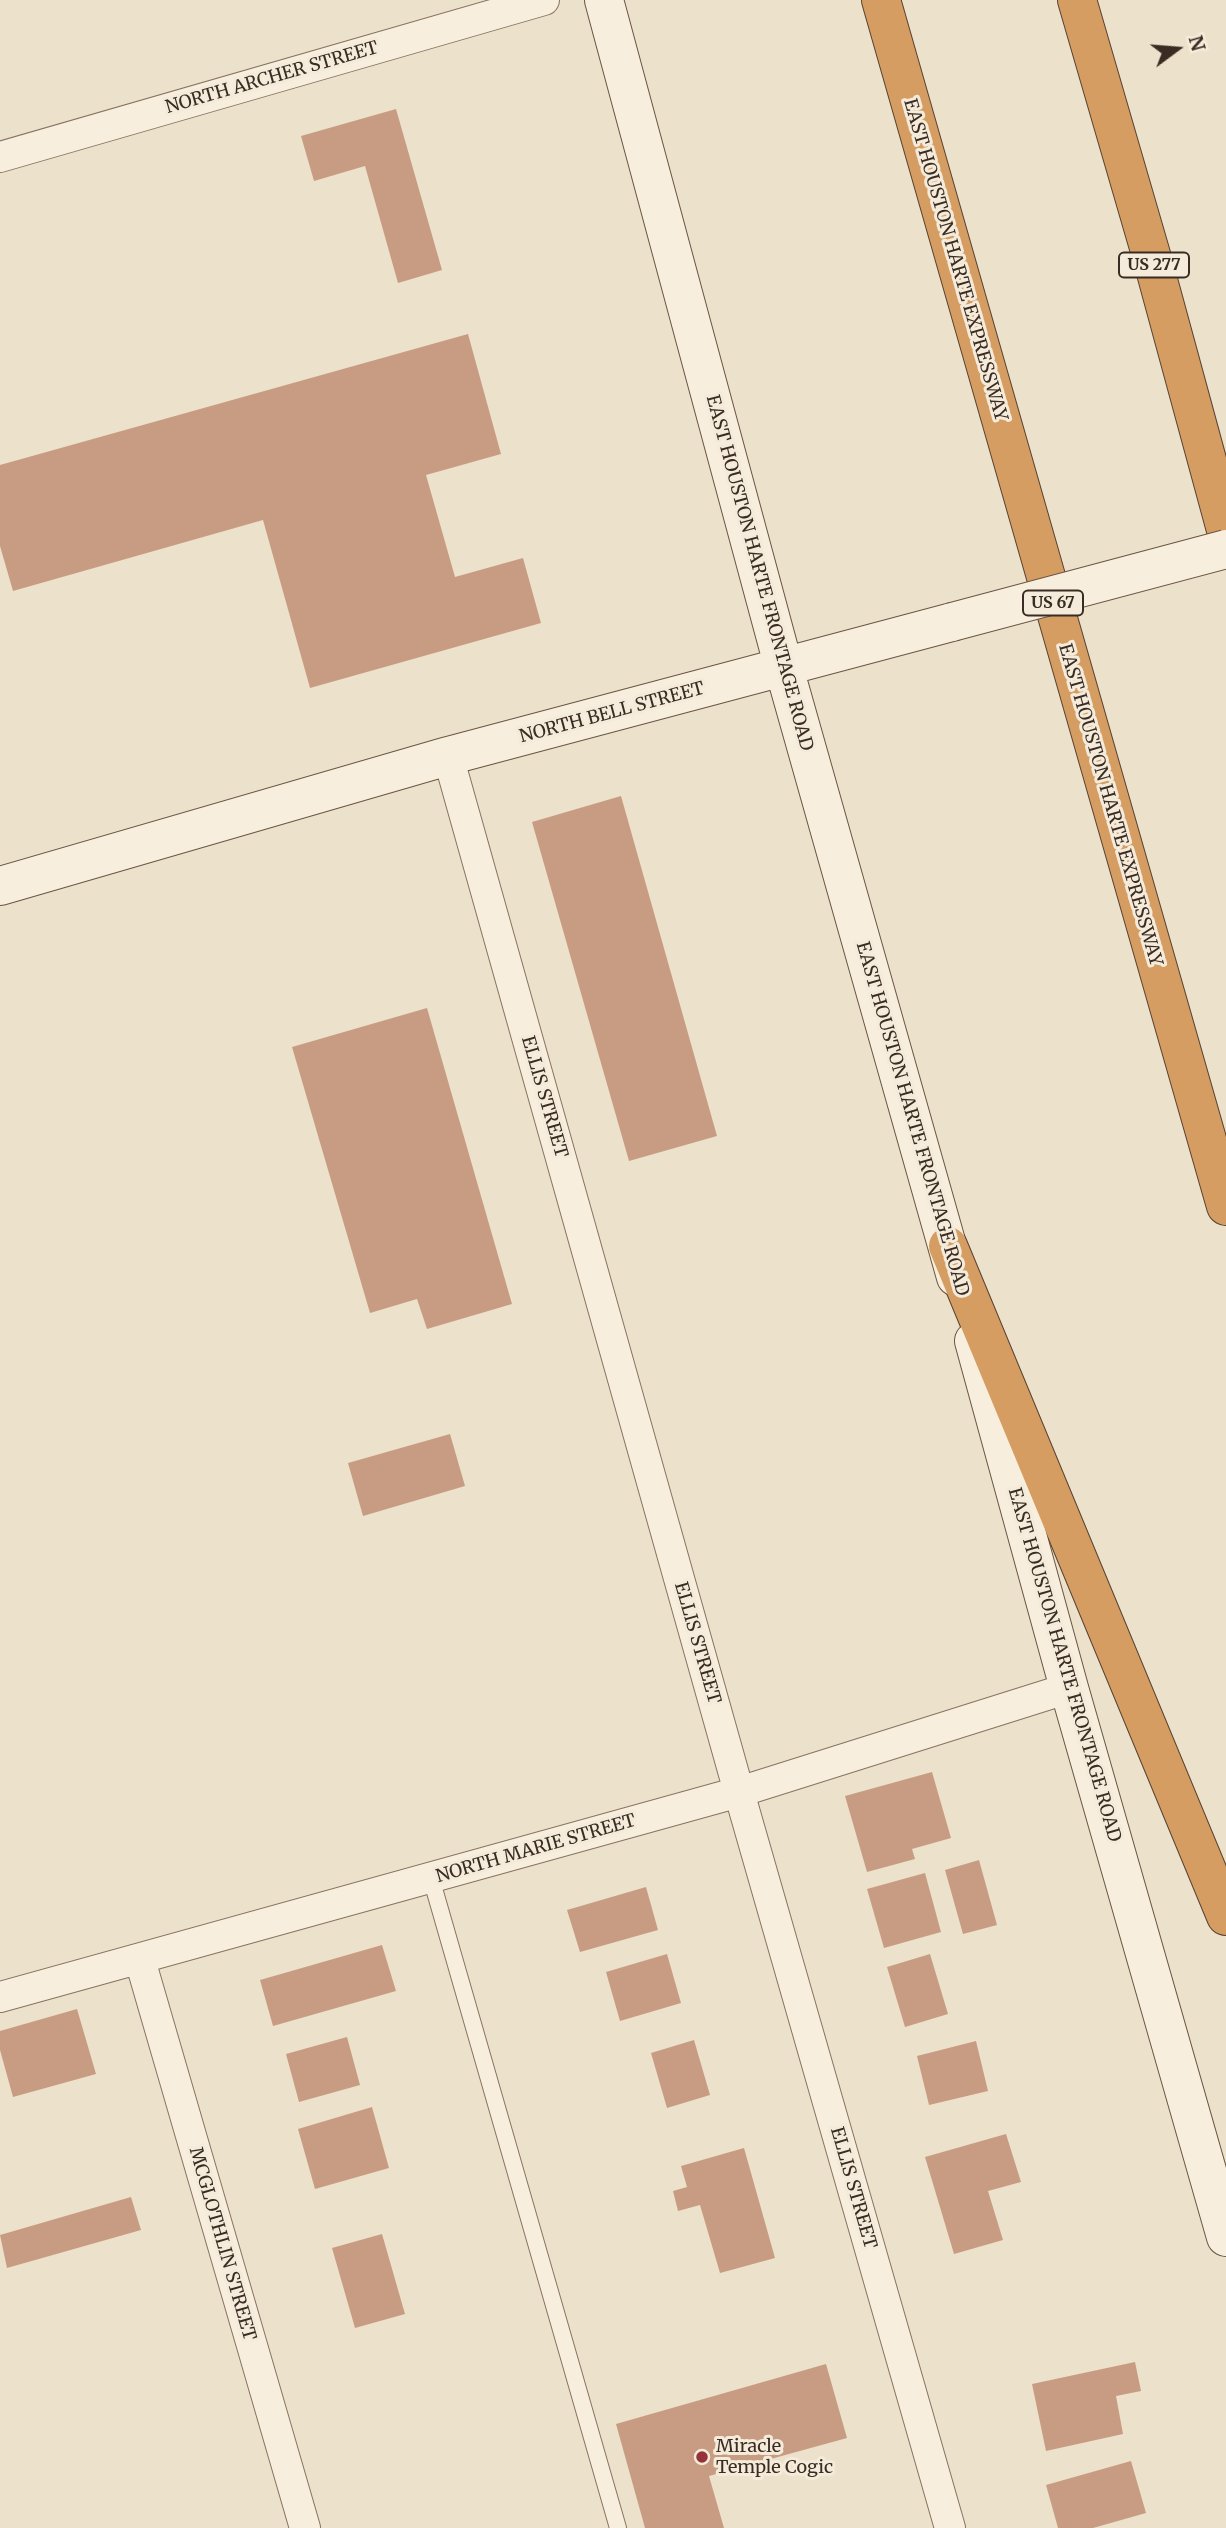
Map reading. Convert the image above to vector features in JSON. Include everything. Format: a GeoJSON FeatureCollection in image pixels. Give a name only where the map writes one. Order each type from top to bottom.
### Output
{"type":"FeatureCollection","features":[{"type":"Feature","properties":{"kind":"highway","name":"EAST HOUSTON HARTE EXPRESSWAY"},"geometry":{"type":"LineString","coordinates":[[881,0],[1226,1206]]}},
{"type":"Feature","properties":{"kind":"highway","name":"US 277"},"geometry":{"type":"LineString","coordinates":[[1077,0],[1152,258],[1226,530]]}},
{"type":"Feature","properties":{"kind":"highway"},"geometry":{"type":"LineString","coordinates":[[948,1246],[1226,1916]]}},
{"type":"Feature","properties":{"kind":"main road","name":"EAST HOUSTON HARTE FRONTAGE ROAD"},"geometry":{"type":"LineString","coordinates":[[604,0],[784,668],[948,1246],[1069,1688],[1226,2236]]}},
{"type":"Feature","properties":{"kind":"main road","name":"NORTH BELL STREET"},"geometry":{"type":"LineString","coordinates":[[0,886],[448,756],[1226,548]]}},
{"type":"Feature","properties":{"kind":"street","name":"NORTH ARCHER STREET"},"geometry":{"type":"LineString","coordinates":[[0,157],[544,0]]}},
{"type":"Feature","properties":{"kind":"street","name":"ELLIS STREET"},"geometry":{"type":"LineString","coordinates":[[448,756],[739,1792],[950,2528]]}},
{"type":"Feature","properties":{"kind":"street","name":"NORTH MARIE STREET"},"geometry":{"type":"LineString","coordinates":[[0,1997],[739,1792],[1069,1688]]}},
{"type":"Feature","properties":{"kind":"street","name":"MCGLOTHLIN STREET"},"geometry":{"type":"LineString","coordinates":[[140,1960],[304,2528]]}},
{"type":"Feature","properties":{"kind":"lane"},"geometry":{"type":"LineString","coordinates":[[431,1878],[618,2528]]}},
{"type":"Feature","properties":{"kind":"building"},"geometry":{"type":"Polygon","coordinates":[[[396,109],[442,270],[398,283],[365,166],[314,181],[301,136],[396,109]]]}},
{"type":"Feature","properties":{"kind":"building"},"geometry":{"type":"Polygon","coordinates":[[[468,334],[501,454],[426,475],[455,577],[523,558],[541,623],[310,688],[263,520],[13,591],[0,546],[0,465],[468,334]]]}},
{"type":"Feature","properties":{"kind":"building"},"geometry":{"type":"Polygon","coordinates":[[[621,796],[717,1136],[629,1161],[532,822],[621,796]]]}},
{"type":"Feature","properties":{"kind":"building"},"geometry":{"type":"Polygon","coordinates":[[[427,1008],[512,1304],[427,1329],[417,1299],[370,1313],[292,1047],[427,1008]]]}},
{"type":"Feature","properties":{"kind":"building"},"geometry":{"type":"Polygon","coordinates":[[[450,1434],[465,1486],[363,1516],[348,1463],[450,1434]]]}},
{"type":"Feature","properties":{"kind":"building"},"geometry":{"type":"Polygon","coordinates":[[[932,1772],[951,1838],[912,1849],[915,1859],[867,1872],[845,1796],[932,1772]]]}},
{"type":"Feature","properties":{"kind":"building"},"geometry":{"type":"Polygon","coordinates":[[[979,1860],[997,1925],[963,1934],[945,1870],[979,1860]]]}},
{"type":"Feature","properties":{"kind":"building"},"geometry":{"type":"Polygon","coordinates":[[[925,1873],[941,1932],[884,1948],[867,1889],[925,1873]]]}},
{"type":"Feature","properties":{"kind":"building"},"geometry":{"type":"Polygon","coordinates":[[[646,1887],[658,1930],[580,1952],[567,1910],[646,1887]]]}},
{"type":"Feature","properties":{"kind":"building"},"geometry":{"type":"Polygon","coordinates":[[[382,1945],[396,1991],[273,2026],[260,1980],[382,1945]]]}},
{"type":"Feature","properties":{"kind":"building"},"geometry":{"type":"Polygon","coordinates":[[[667,1954],[681,2003],[620,2021],[606,1972],[667,1954]]]}},
{"type":"Feature","properties":{"kind":"building"},"geometry":{"type":"Polygon","coordinates":[[[930,1954],[948,2014],[905,2027],[887,1967],[930,1954]]]}},
{"type":"Feature","properties":{"kind":"building"},"geometry":{"type":"Polygon","coordinates":[[[77,2009],[96,2074],[13,2097],[0,2050],[0,2031],[77,2009]]]}},
{"type":"Feature","properties":{"kind":"building"},"geometry":{"type":"Polygon","coordinates":[[[347,2037],[360,2085],[299,2102],[286,2054],[347,2037]]]}},
{"type":"Feature","properties":{"kind":"building"},"geometry":{"type":"Polygon","coordinates":[[[694,2040],[710,2095],[667,2108],[651,2053],[694,2040]]]}},
{"type":"Feature","properties":{"kind":"building"},"geometry":{"type":"Polygon","coordinates":[[[976,2041],[988,2091],[929,2105],[917,2056],[976,2041]]]}},
{"type":"Feature","properties":{"kind":"building"},"geometry":{"type":"Polygon","coordinates":[[[372,2107],[389,2168],[315,2189],[298,2129],[372,2107]]]}},
{"type":"Feature","properties":{"kind":"building"},"geometry":{"type":"Polygon","coordinates":[[[1006,2134],[1021,2182],[988,2191],[1003,2240],[954,2254],[925,2157],[1006,2134]]]}},
{"type":"Feature","properties":{"kind":"building"},"geometry":{"type":"Polygon","coordinates":[[[744,2148],[775,2258],[720,2273],[700,2205],[678,2211],[673,2191],[687,2187],[681,2166],[744,2148]]]}},
{"type":"Feature","properties":{"kind":"building"},"geometry":{"type":"Polygon","coordinates":[[[131,2197],[141,2230],[7,2268],[0,2235],[131,2197]]]}},
{"type":"Feature","properties":{"kind":"building"},"geometry":{"type":"Polygon","coordinates":[[[382,2234],[405,2314],[355,2328],[332,2248],[382,2234]]]}},
{"type":"Feature","properties":{"kind":"building"},"geometry":{"type":"Polygon","coordinates":[[[1135,2362],[1141,2391],[1116,2396],[1123,2434],[1046,2451],[1032,2384],[1135,2362]]]}},
{"type":"Feature","properties":{"kind":"building","name":"Miracle Temple Cogic"},"geometry":{"type":"Polygon","coordinates":[[[826,2364],[847,2438],[709,2476],[724,2528],[645,2528],[616,2424],[826,2364]]]}},
{"type":"Feature","properties":{"kind":"building"},"geometry":{"type":"Polygon","coordinates":[[[1131,2461],[1146,2513],[1093,2528],[1058,2528],[1046,2485],[1131,2461]]]}},
{"type":"Feature","properties":{"kind":"place","name":"Miracle Temple Cogic"},"geometry":{"type":"Point","coordinates":[702,2457]}}]}
